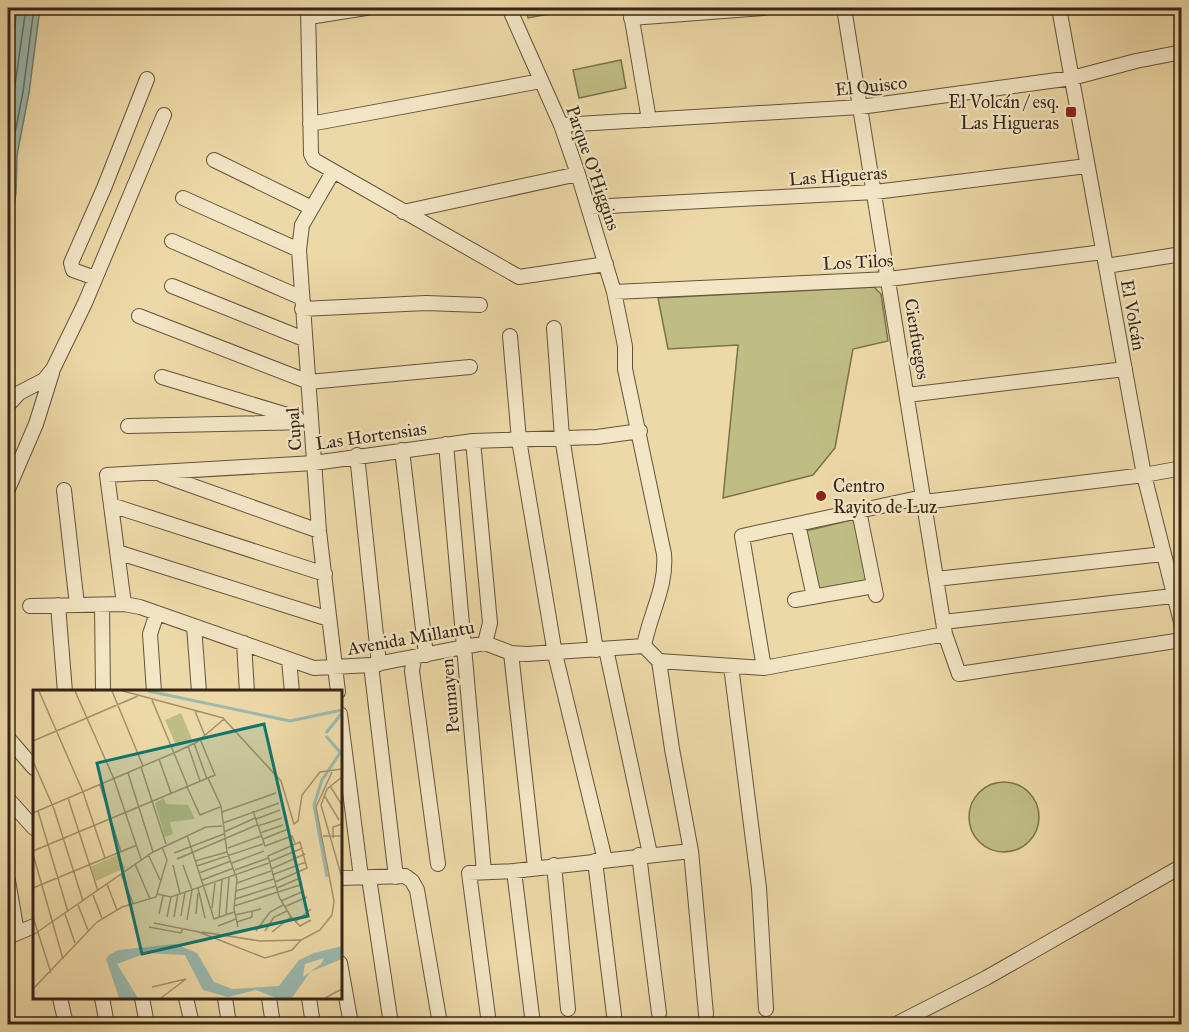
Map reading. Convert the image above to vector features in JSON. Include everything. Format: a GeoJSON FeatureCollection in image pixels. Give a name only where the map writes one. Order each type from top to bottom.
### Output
{"type":"FeatureCollection","features":[{"type":"Feature","properties":{"kind":"street"},"geometry":{"type":"LineString","coordinates":[[366,8],[309,12],[311,154],[315,160],[402,212],[522,278],[606,264]]}},
{"type":"Feature","properties":{"kind":"street","name":"Parque O'Higgins"},"geometry":{"type":"LineString","coordinates":[[509,8],[561,125],[589,207],[614,292],[625,346],[626,369],[640,431],[666,574],[652,611],[644,646]]}},
{"type":"Feature","properties":{"kind":"street"},"geometry":{"type":"LineString","coordinates":[[649,120],[631,13],[764,8]]}},
{"type":"Feature","properties":{"kind":"street","name":"Cienfuegos"},"geometry":{"type":"LineString","coordinates":[[844,8],[944,628],[959,674],[1182,640]]}},
{"type":"Feature","properties":{"kind":"street","name":"El Volcán"},"geometry":{"type":"LineString","coordinates":[[1059,8],[1144,475],[1182,626]]}},
{"type":"Feature","properties":{"kind":"street","name":"El Quisco"},"geometry":{"type":"LineString","coordinates":[[561,125],[860,107],[1072,78],[1127,63],[1182,52]]}},
{"type":"Feature","properties":{"kind":"street"},"geometry":{"type":"LineString","coordinates":[[95,278],[74,270],[71,263],[117,157],[147,79]]}},
{"type":"Feature","properties":{"kind":"street"},"geometry":{"type":"LineString","coordinates":[[310,124],[541,81]]}},
{"type":"Feature","properties":{"kind":"street"},"geometry":{"type":"LineString","coordinates":[[8,489],[36,424],[53,369],[95,278],[140,167],[164,115]]}},
{"type":"Feature","properties":{"kind":"street"},"geometry":{"type":"LineString","coordinates":[[117,157],[140,167]]}},
{"type":"Feature","properties":{"kind":"street"},"geometry":{"type":"LineString","coordinates":[[214,160],[312,208]]}},
{"type":"Feature","properties":{"kind":"street","name":"Las Higueras"},"geometry":{"type":"LineString","coordinates":[[589,207],[874,192],[1088,166]]}},
{"type":"Feature","properties":{"kind":"street","name":"Cupal"},"geometry":{"type":"LineString","coordinates":[[333,172],[302,225],[298,249],[319,531],[338,690]]}},
{"type":"Feature","properties":{"kind":"street"},"geometry":{"type":"LineString","coordinates":[[402,212],[578,174]]}},
{"type":"Feature","properties":{"kind":"street"},"geometry":{"type":"LineString","coordinates":[[183,198],[298,249]]}},
{"type":"Feature","properties":{"kind":"street"},"geometry":{"type":"LineString","coordinates":[[172,241],[302,304],[480,305]]}},
{"type":"Feature","properties":{"kind":"street","name":"Los Tilos"},"geometry":{"type":"LineString","coordinates":[[614,292],[889,279],[1103,252]]}},
{"type":"Feature","properties":{"kind":"street"},"geometry":{"type":"LineString","coordinates":[[1106,266],[1182,254]]}},
{"type":"Feature","properties":{"kind":"street"},"geometry":{"type":"LineString","coordinates":[[172,286],[304,339]]}},
{"type":"Feature","properties":{"kind":"street"},"geometry":{"type":"LineString","coordinates":[[139,316],[309,382],[470,367]]}},
{"type":"Feature","properties":{"kind":"street"},"geometry":{"type":"LineString","coordinates":[[554,328],[562,436],[601,649],[645,855],[659,1012]]}},
{"type":"Feature","properties":{"kind":"street"},"geometry":{"type":"LineString","coordinates":[[510,336],[519,440],[555,654],[600,860],[614,1015]]}},
{"type":"Feature","properties":{"kind":"street"},"geometry":{"type":"LineString","coordinates":[[8,405],[19,393],[44,380],[53,369]]}},
{"type":"Feature","properties":{"kind":"street"},"geometry":{"type":"LineString","coordinates":[[907,395],[1125,369]]}},
{"type":"Feature","properties":{"kind":"street"},"geometry":{"type":"LineString","coordinates":[[162,377],[310,423]]}},
{"type":"Feature","properties":{"kind":"street"},"geometry":{"type":"LineString","coordinates":[[128,426],[310,423]]}},
{"type":"Feature","properties":{"kind":"street","name":"Las Hortensias"},"geometry":{"type":"LineString","coordinates":[[111,505],[108,476],[314,463],[357,455],[473,441],[562,436],[597,437],[640,431]]}},
{"type":"Feature","properties":{"kind":"street"},"geometry":{"type":"LineString","coordinates":[[473,441],[490,623],[485,644]]}},
{"type":"Feature","properties":{"kind":"street","name":"Peumayen"},"geometry":{"type":"LineString","coordinates":[[446,444],[484,872]]}},
{"type":"Feature","properties":{"kind":"street"},"geometry":{"type":"LineString","coordinates":[[402,450],[420,657],[412,671],[438,864]]}},
{"type":"Feature","properties":{"kind":"street"},"geometry":{"type":"LineString","coordinates":[[357,455],[375,664],[401,876]]}},
{"type":"Feature","properties":{"kind":"street"},"geometry":{"type":"LineString","coordinates":[[764,668],[742,536],[924,499],[1144,475],[1182,468]]}},
{"type":"Feature","properties":{"kind":"street"},"geometry":{"type":"LineString","coordinates":[[157,473],[319,531]]}},
{"type":"Feature","properties":{"kind":"street"},"geometry":{"type":"LineString","coordinates":[[64,490],[78,605]]}},
{"type":"Feature","properties":{"kind":"street"},"geometry":{"type":"LineString","coordinates":[[124,604],[111,505],[325,574]]}},
{"type":"Feature","properties":{"kind":"street"},"geometry":{"type":"LineString","coordinates":[[795,600],[875,591],[859,511]]}},
{"type":"Feature","properties":{"kind":"street"},"geometry":{"type":"LineString","coordinates":[[798,524],[814,597]]}},
{"type":"Feature","properties":{"kind":"street"},"geometry":{"type":"LineString","coordinates":[[117,552],[329,619]]}},
{"type":"Feature","properties":{"kind":"street"},"geometry":{"type":"LineString","coordinates":[[936,579],[1163,554]]}},
{"type":"Feature","properties":{"kind":"street"},"geometry":{"type":"LineString","coordinates":[[659,661],[764,668],[944,628],[1173,596]]}},
{"type":"Feature","properties":{"kind":"street","name":"Avenida Millantu"},"geometry":{"type":"LineString","coordinates":[[30,606],[124,604],[157,613],[314,668],[335,669],[375,664],[485,644],[511,652],[555,654],[644,646]]}},
{"type":"Feature","properties":{"kind":"street"},"geometry":{"type":"LineString","coordinates":[[58,605],[65,690]]}},
{"type":"Feature","properties":{"kind":"street"},"geometry":{"type":"LineString","coordinates":[[102,605],[104,690]]}},
{"type":"Feature","properties":{"kind":"street"},"geometry":{"type":"LineString","coordinates":[[154,690],[150,634],[157,613]]}},
{"type":"Feature","properties":{"kind":"street"},"geometry":{"type":"LineString","coordinates":[[194,626],[199,690]]}},
{"type":"Feature","properties":{"kind":"street"},"geometry":{"type":"LineString","coordinates":[[244,643],[247,690]]}},
{"type":"Feature","properties":{"kind":"street"},"geometry":{"type":"LineString","coordinates":[[644,646],[659,661],[691,851],[706,1014]]}},
{"type":"Feature","properties":{"kind":"street"},"geometry":{"type":"LineString","coordinates":[[511,652],[535,868]]}},
{"type":"Feature","properties":{"kind":"street"},"geometry":{"type":"LineString","coordinates":[[289,660],[292,690]]}},
{"type":"Feature","properties":{"kind":"street"},"geometry":{"type":"LineString","coordinates":[[731,666],[759,888],[766,1010]]}},
{"type":"Feature","properties":{"kind":"street"},"geometry":{"type":"LineString","coordinates":[[342,727],[365,878],[391,1024]]}},
{"type":"Feature","properties":{"kind":"street"},"geometry":{"type":"LineString","coordinates":[[8,738],[33,767]]}},
{"type":"Feature","properties":{"kind":"street"},"geometry":{"type":"LineString","coordinates":[[8,799],[33,827]]}},
{"type":"Feature","properties":{"kind":"street"},"geometry":{"type":"LineString","coordinates":[[489,1024],[469,873],[514,871],[691,851]]}},
{"type":"Feature","properties":{"kind":"street"},"geometry":{"type":"LineString","coordinates":[[554,865],[568,1009]]}},
{"type":"Feature","properties":{"kind":"street"},"geometry":{"type":"LineString","coordinates":[[896,1024],[986,978],[1182,866]]}},
{"type":"Feature","properties":{"kind":"street"},"geometry":{"type":"LineString","coordinates":[[514,871],[533,1024]]}},
{"type":"Feature","properties":{"kind":"street"},"geometry":{"type":"LineString","coordinates":[[342,878],[401,876],[412,881],[417,890],[440,1024]]}},
{"type":"Feature","properties":{"kind":"street"},"geometry":{"type":"LineString","coordinates":[[8,881],[12,935],[33,926]]}},
{"type":"Feature","properties":{"kind":"street"},"geometry":{"type":"LineString","coordinates":[[342,974],[351,1024]]}},
{"type":"Feature","properties":{"kind":"street"},"geometry":{"type":"LineString","coordinates":[[60,999],[66,1024]]}},
{"type":"Feature","properties":{"kind":"street"},"geometry":{"type":"LineString","coordinates":[[102,999],[107,1024]]}},
{"type":"Feature","properties":{"kind":"street"},"geometry":{"type":"LineString","coordinates":[[142,999],[147,1024]]}},
{"type":"Feature","properties":{"kind":"street"},"geometry":{"type":"LineString","coordinates":[[186,999],[192,1024]]}},
{"type":"Feature","properties":{"kind":"street"},"geometry":{"type":"LineString","coordinates":[[225,999],[229,1024]]}},
{"type":"Feature","properties":{"kind":"street"},"geometry":{"type":"LineString","coordinates":[[269,999],[273,1024]]}},
{"type":"Feature","properties":{"kind":"street"},"geometry":{"type":"LineString","coordinates":[[309,999],[313,1024]]}},
{"type":"Feature","properties":{"kind":"shaded area"},"geometry":{"type":"Polygon","coordinates":[[[526,8],[582,8],[528,18],[526,8]]]}},
{"type":"Feature","properties":{"kind":"shaded area"},"geometry":{"type":"Polygon","coordinates":[[[621,60],[626,88],[579,98],[573,70],[621,60]]]}},
{"type":"Feature","properties":{"kind":"shaded area"},"geometry":{"type":"Polygon","coordinates":[[[874,287],[881,294],[888,341],[853,349],[835,448],[813,475],[723,498],[738,345],[668,349],[658,298],[874,287]]]}},
{"type":"Feature","properties":{"kind":"shaded area"},"geometry":{"type":"Polygon","coordinates":[[[855,519],[867,581],[818,590],[806,531],[855,519]]]}},
{"type":"Feature","properties":{"kind":"shaded area"},"geometry":{"type":"Polygon","coordinates":[[[1011,782],[1024,788],[1033,797],[1037,803],[1039,817],[1037,831],[1029,842],[1018,850],[997,852],[979,842],[971,831],[969,810],[979,792],[990,784],[1011,782]]]}},
{"type":"Feature","properties":{"kind":"water"},"geometry":{"type":"Polygon","coordinates":[[[8,8],[40,8],[29,93],[17,155],[16,193],[13,212],[8,223],[8,8]]]}},
{"type":"Feature","properties":{"kind":"place","name":"El Volcán / esq. Las Higueras"},"geometry":{"type":"Point","coordinates":[1071,112]}},
{"type":"Feature","properties":{"kind":"place","name":"Centro Rayito de Luz"},"geometry":{"type":"Point","coordinates":[821,496]}}]}
